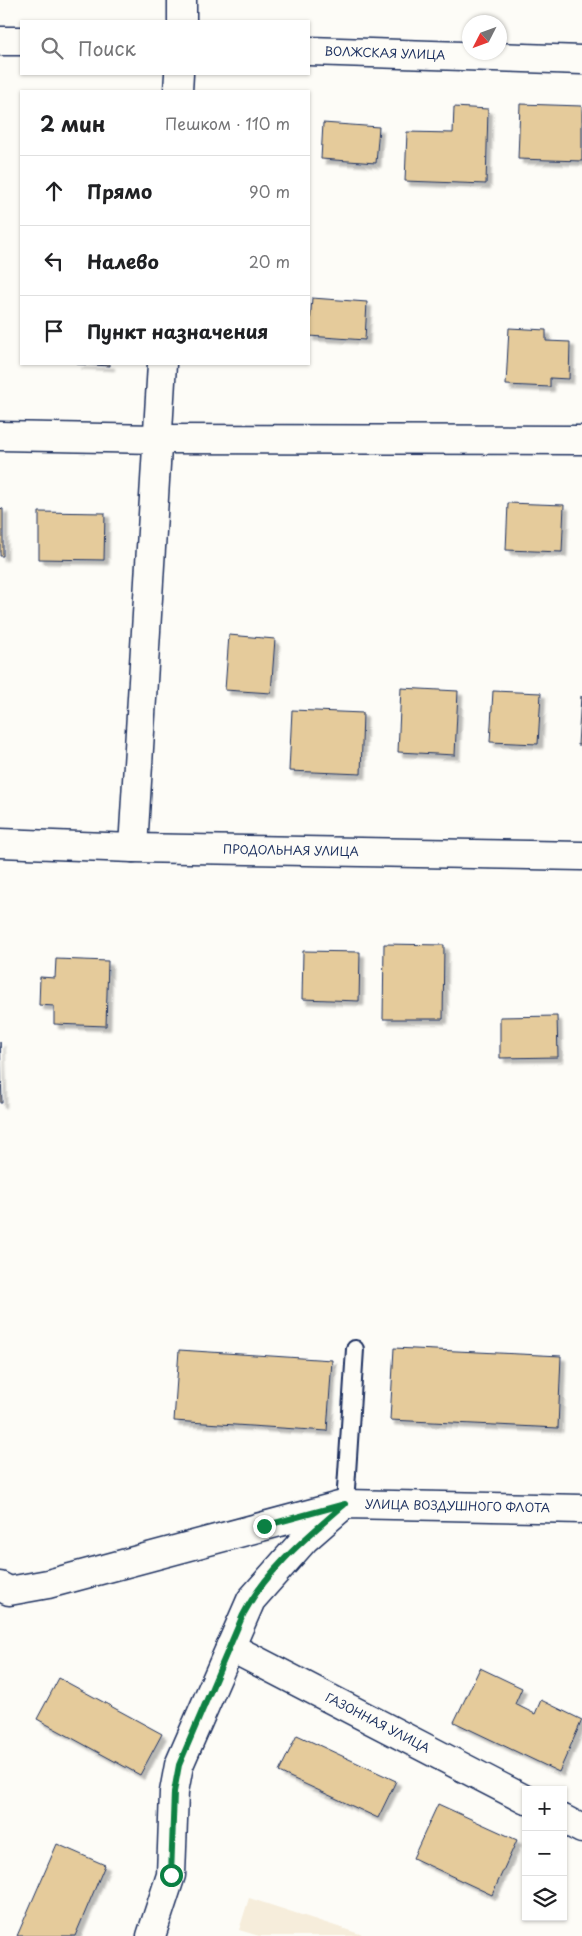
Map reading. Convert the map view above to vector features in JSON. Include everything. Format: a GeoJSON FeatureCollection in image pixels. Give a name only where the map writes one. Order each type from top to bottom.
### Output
{"type":"FeatureCollection","features":[{"type":"Feature","properties":{"kind":"street"},"geometry":{"type":"LineString","coordinates":[[182,0],[182,20]]}},
{"type":"Feature","properties":{"kind":"street"},"geometry":{"type":"LineString","coordinates":[[0,40],[20,41]]}},
{"type":"Feature","properties":{"kind":"street","name":"ВОЛЖСКАЯ УЛИЦА"},"geometry":{"type":"LineString","coordinates":[[310,51],[582,60]]}},
{"type":"Feature","properties":{"kind":"street"},"geometry":{"type":"LineString","coordinates":[[178,90],[179,75]]}},
{"type":"Feature","properties":{"kind":"street"},"geometry":{"type":"LineString","coordinates":[[133,848],[162,365]]}},
{"type":"Feature","properties":{"kind":"street"},"geometry":{"type":"LineString","coordinates":[[0,436],[157,439],[582,440]]}},
{"type":"Feature","properties":{"kind":"street","name":"ПРОДОЛЬНАЯ УЛИЦА"},"geometry":{"type":"LineString","coordinates":[[0,843],[133,848],[582,856]]}},
{"type":"Feature","properties":{"kind":"street"},"geometry":{"type":"LineString","coordinates":[[151,1936],[171,1875],[174,1792],[179,1765],[251,1600],[305,1539],[345,1504]]}},
{"type":"Feature","properties":{"kind":"street","name":"УЛИЦА ВОЗДУШНОГО ФЛОТА"},"geometry":{"type":"LineString","coordinates":[[0,1586],[9,1591],[48,1584],[345,1504],[582,1509]]}},
{"type":"Feature","properties":{"kind":"street","name":"ГАЗОННАЯ УЛИЦА"},"geometry":{"type":"LineString","coordinates":[[230,1647],[522,1798]]}},
{"type":"Feature","properties":{"kind":"street"},"geometry":{"type":"LineString","coordinates":[[567,1822],[582,1829]]}},
{"type":"Feature","properties":{"kind":"lane"},"geometry":{"type":"LineString","coordinates":[[345,1504],[355,1349]]}},
{"type":"Feature","properties":{"kind":"shaded area"},"geometry":{"type":"Polygon","coordinates":[[[249,1898],[366,1936],[259,1936],[239,1930],[249,1898]]]}},
{"type":"Feature","properties":{"kind":"building"},"geometry":{"type":"Polygon","coordinates":[[[520,104],[582,106],[582,161],[518,159],[520,104]]]}},
{"type":"Feature","properties":{"kind":"building"},"geometry":{"type":"Polygon","coordinates":[[[454,107],[488,109],[486,184],[405,181],[407,132],[453,133],[454,107]]]}},
{"type":"Feature","properties":{"kind":"building"},"geometry":{"type":"Polygon","coordinates":[[[323,123],[379,127],[376,163],[321,159],[323,123]]]}},
{"type":"Feature","properties":{"kind":"building"},"geometry":{"type":"Polygon","coordinates":[[[312,298],[367,302],[365,340],[310,336],[312,298]]]}},
{"type":"Feature","properties":{"kind":"building"},"geometry":{"type":"Polygon","coordinates":[[[509,328],[546,330],[546,341],[570,342],[569,379],[550,378],[550,387],[506,385],[509,328]]]}},
{"type":"Feature","properties":{"kind":"building"},"geometry":{"type":"Polygon","coordinates":[[[508,503],[564,505],[562,552],[506,550],[508,503]]]}},
{"type":"Feature","properties":{"kind":"building"},"geometry":{"type":"Polygon","coordinates":[[[0,508],[3,509],[3,556],[0,556],[0,508]]]}},
{"type":"Feature","properties":{"kind":"building"},"geometry":{"type":"Polygon","coordinates":[[[39,512],[105,513],[104,560],[39,559],[39,512]]]}},
{"type":"Feature","properties":{"kind":"building"},"geometry":{"type":"Polygon","coordinates":[[[229,635],[275,639],[271,693],[225,690],[229,635]]]}},
{"type":"Feature","properties":{"kind":"building"},"geometry":{"type":"Polygon","coordinates":[[[401,688],[458,691],[455,755],[398,752],[401,688]]]}},
{"type":"Feature","properties":{"kind":"building"},"geometry":{"type":"Polygon","coordinates":[[[493,691],[541,693],[538,744],[490,742],[493,691]]]}},
{"type":"Feature","properties":{"kind":"building"},"geometry":{"type":"Polygon","coordinates":[[[581,696],[582,745],[578,745],[581,696]]]}},
{"type":"Feature","properties":{"kind":"building"},"geometry":{"type":"Polygon","coordinates":[[[292,710],[363,713],[361,774],[289,771],[292,710]]]}},
{"type":"Feature","properties":{"kind":"building"},"geometry":{"type":"Polygon","coordinates":[[[384,944],[444,945],[443,1019],[383,1019],[384,944]]]}},
{"type":"Feature","properties":{"kind":"building"},"geometry":{"type":"Polygon","coordinates":[[[303,951],[360,952],[359,1001],[302,999],[303,951]]]}},
{"type":"Feature","properties":{"kind":"building"},"geometry":{"type":"Polygon","coordinates":[[[56,959],[108,961],[106,1026],[54,1024],[54,1006],[39,1005],[40,977],[55,978],[56,959]]]}},
{"type":"Feature","properties":{"kind":"building"},"geometry":{"type":"Polygon","coordinates":[[[557,1016],[558,1057],[500,1058],[500,1017],[557,1016]]]}},
{"type":"Feature","properties":{"kind":"building"},"geometry":{"type":"Polygon","coordinates":[[[0,1042],[2,1103],[0,1103],[0,1042]]]}},
{"type":"Feature","properties":{"kind":"building"},"geometry":{"type":"Polygon","coordinates":[[[394,1348],[561,1356],[558,1428],[390,1420],[394,1348]]]}},
{"type":"Feature","properties":{"kind":"building"},"geometry":{"type":"Polygon","coordinates":[[[179,1350],[332,1360],[327,1431],[174,1421],[179,1350]]]}},
{"type":"Feature","properties":{"kind":"building"},"geometry":{"type":"Polygon","coordinates":[[[480,1668],[522,1688],[515,1704],[535,1714],[541,1700],[582,1720],[559,1772],[454,1722],[480,1668]]]}},
{"type":"Feature","properties":{"kind":"building"},"geometry":{"type":"Polygon","coordinates":[[[59,1678],[162,1734],[140,1775],[37,1719],[59,1678]]]}},
{"type":"Feature","properties":{"kind":"building"},"geometry":{"type":"Polygon","coordinates":[[[297,1735],[396,1781],[378,1818],[279,1772],[297,1735]]]}},
{"type":"Feature","properties":{"kind":"building"},"geometry":{"type":"Polygon","coordinates":[[[438,1804],[517,1840],[492,1895],[413,1858],[438,1804]]]}},
{"type":"Feature","properties":{"kind":"building"},"geometry":{"type":"Polygon","coordinates":[[[57,1844],[105,1865],[75,1936],[17,1936],[57,1844]]]}},
{"type":"Feature","properties":{"kind":"route"},"geometry":{"type":"LineString","coordinates":[[171,1875],[174,1792],[179,1765],[243,1615],[251,1600],[277,1568],[305,1539],[345,1504],[264,1526]]}}]}
